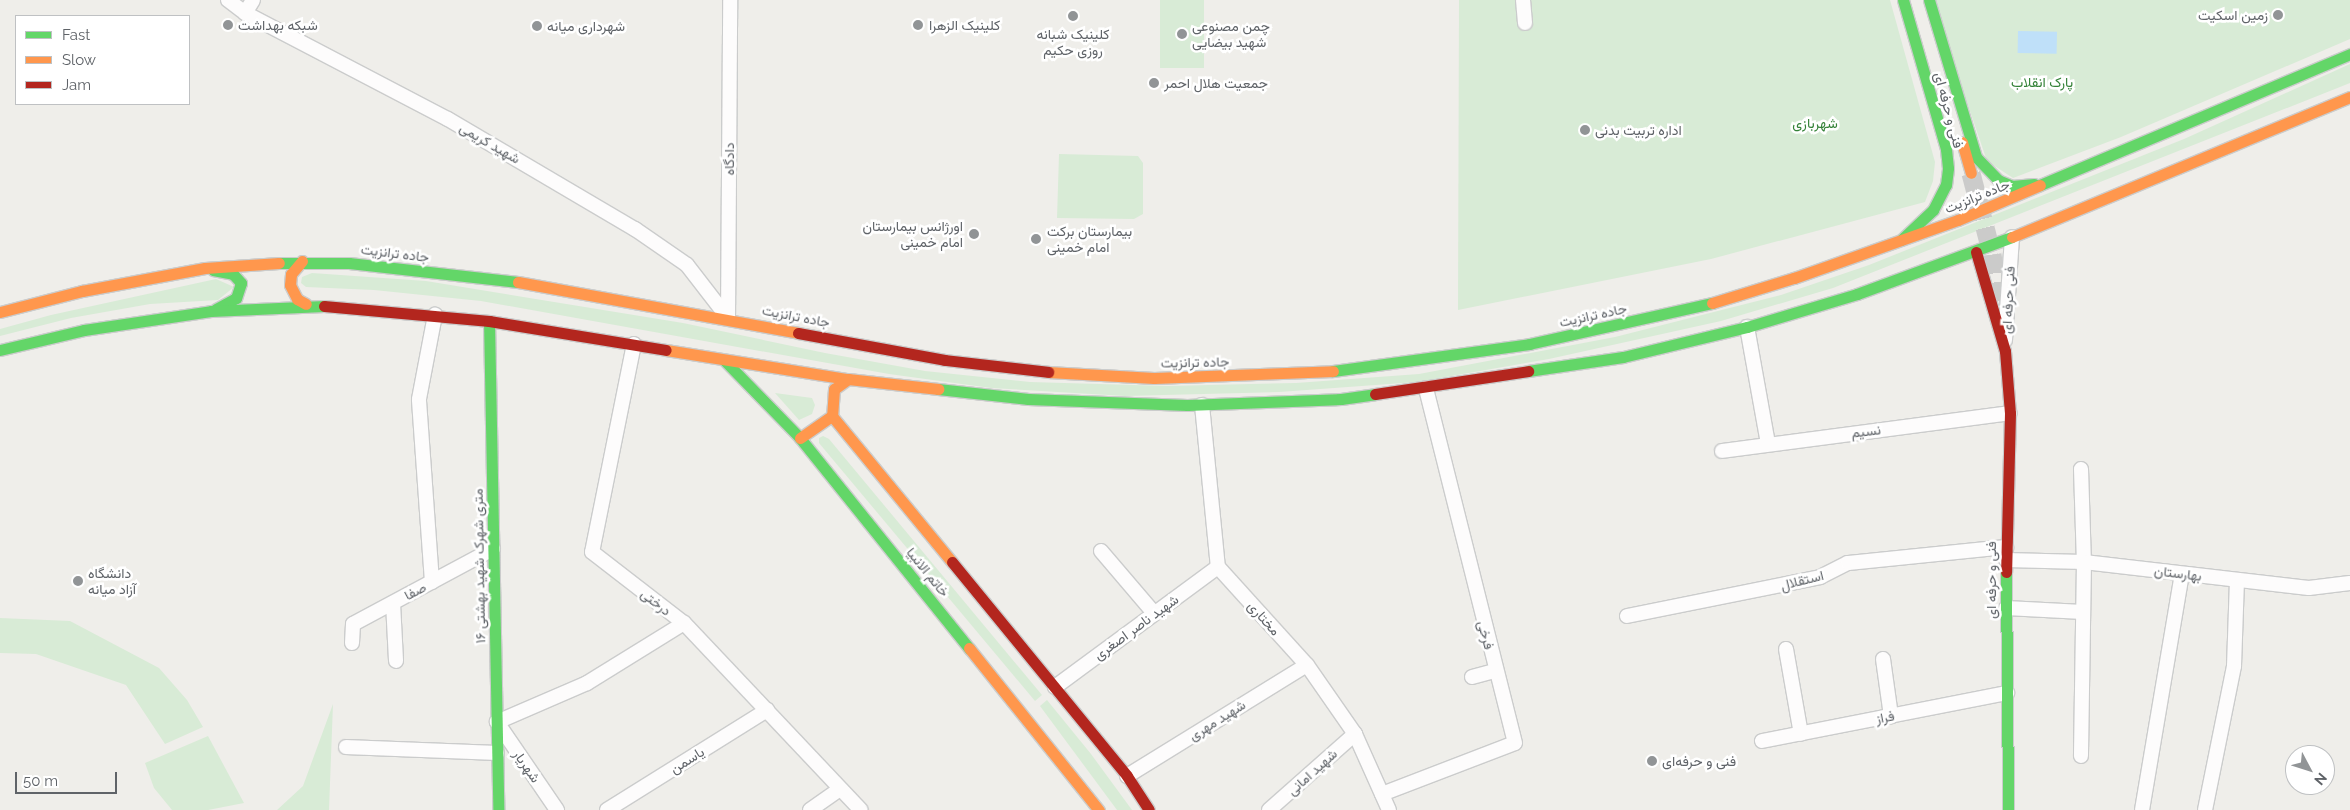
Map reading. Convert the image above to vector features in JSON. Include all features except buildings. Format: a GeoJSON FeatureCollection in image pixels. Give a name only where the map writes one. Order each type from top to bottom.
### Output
{"type":"FeatureCollection","features":[{"type":"Feature","properties":{"kind":"main road","name":"فنی و حرفه ای"},"geometry":{"type":"LineString","coordinates":[[1898,242],[1933,210],[1946,185],[1948,168],[1946,149],[1903,0]]}},
{"type":"Feature","properties":{"kind":"main road"},"geometry":{"type":"LineString","coordinates":[[1919,0],[1972,173]]}},
{"type":"Feature","properties":{"kind":"main road"},"geometry":{"type":"LineString","coordinates":[[1929,0],[1976,157],[1998,180],[2012,186],[2052,182]]}},
{"type":"Feature","properties":{"kind":"main road","name":"جاده ترانزیت"},"geometry":{"type":"LineString","coordinates":[[0,312],[82,291],[205,268],[302,261],[349,263],[549,286],[945,360],[1040,371],[1154,378],[1344,371],[1529,344],[1694,308],[1898,242],[2052,182],[2350,54]]}},
{"type":"Feature","properties":{"kind":"main road"},"geometry":{"type":"LineString","coordinates":[[0,350],[84,330],[211,311],[306,304],[435,314],[489,321],[848,379],[1028,399],[1202,405],[1341,399],[1426,388],[1623,357],[1747,327],[1857,294],[1976,252],[2350,97]]}},
{"type":"Feature","properties":{"kind":"main road","name":"فنی حرفه ای"},"geometry":{"type":"LineString","coordinates":[[1976,252],[2005,351]]}},
{"type":"Feature","properties":{"kind":"main road"},"geometry":{"type":"LineString","coordinates":[[302,261],[291,274],[290,285],[297,299],[306,304]]}},
{"type":"Feature","properties":{"kind":"main road"},"geometry":{"type":"LineString","coordinates":[[205,268],[233,274],[240,283],[236,298],[211,311]]}},
{"type":"Feature","properties":{"kind":"main road","name":"۱۶ متری شهرک شهيد بهشتی"},"geometry":{"type":"LineString","coordinates":[[489,321],[498,810]]}},
{"type":"Feature","properties":{"kind":"main road","name":"فنی و حرفه ای"},"geometry":{"type":"LineString","coordinates":[[2005,351],[2010,412],[2006,553],[2008,810]]}},
{"type":"Feature","properties":{"kind":"main road","name":"خاتم الانبیا"},"geometry":{"type":"LineString","coordinates":[[724,360],[800,438],[1099,810]]}},
{"type":"Feature","properties":{"kind":"main road"},"geometry":{"type":"LineString","coordinates":[[800,438],[832,416],[834,389],[848,379]]}},
{"type":"Feature","properties":{"kind":"main road","name":"خاتم الانبیا"},"geometry":{"type":"LineString","coordinates":[[832,416],[1127,776],[1149,810]]}},
{"type":"Feature","properties":{"kind":"street","name":"شهید کریمی"},"geometry":{"type":"LineString","coordinates":[[228,0],[245,13],[448,118],[635,229],[687,265],[728,318]]}},
{"type":"Feature","properties":{"kind":"street"},"geometry":{"type":"LineString","coordinates":[[245,13],[253,0]]}},
{"type":"Feature","properties":{"kind":"street","name":"دادگاه"},"geometry":{"type":"LineString","coordinates":[[728,318],[730,0]]}},
{"type":"Feature","properties":{"kind":"street"},"geometry":{"type":"LineString","coordinates":[[1523,0],[1524,23]]}},
{"type":"Feature","properties":{"kind":"street","name":"فنی حرفه ای"},"geometry":{"type":"LineString","coordinates":[[2005,351],[2012,237]]}},
{"type":"Feature","properties":{"kind":"street"},"geometry":{"type":"LineString","coordinates":[[432,582],[419,399],[435,314]]}},
{"type":"Feature","properties":{"kind":"street"},"geometry":{"type":"LineString","coordinates":[[1747,327],[1768,444]]}},
{"type":"Feature","properties":{"kind":"street","name":"درختی"},"geometry":{"type":"LineString","coordinates":[[634,344],[592,552],[684,623],[861,810]]}},
{"type":"Feature","properties":{"kind":"street","name":"فرخی"},"geometry":{"type":"LineString","coordinates":[[1382,794],[1515,743],[1495,670],[1426,388]]}},
{"type":"Feature","properties":{"kind":"street"},"geometry":{"type":"LineString","coordinates":[[1202,405],[1218,567]]}},
{"type":"Feature","properties":{"kind":"street","name":"نسيم"},"geometry":{"type":"LineString","coordinates":[[1722,451],[2010,412]]}},
{"type":"Feature","properties":{"kind":"street"},"geometry":{"type":"LineString","coordinates":[[2080,469],[2084,562],[2081,756]]}},
{"type":"Feature","properties":{"kind":"street","name":"صفا"},"geometry":{"type":"LineString","coordinates":[[352,643],[353,624],[493,549]]}},
{"type":"Feature","properties":{"kind":"street"},"geometry":{"type":"LineString","coordinates":[[1101,551],[1154,614]]}},
{"type":"Feature","properties":{"kind":"street","name":"بهارستان"},"geometry":{"type":"LineString","coordinates":[[2006,553],[2309,588],[2350,583]]}},
{"type":"Feature","properties":{"kind":"street","name":"استقلال"},"geometry":{"type":"LineString","coordinates":[[1627,616],[1820,578],[1848,563],[2006,553]]}},
{"type":"Feature","properties":{"kind":"street","name":"شهید ناصر اصغری"},"geometry":{"type":"LineString","coordinates":[[1055,687],[1218,567]]}},
{"type":"Feature","properties":{"kind":"street","name":"مختاری"},"geometry":{"type":"LineString","coordinates":[[1218,567],[1307,664],[1355,734],[1389,810]]}},
{"type":"Feature","properties":{"kind":"street"},"geometry":{"type":"LineString","coordinates":[[2142,810],[2182,574]]}},
{"type":"Feature","properties":{"kind":"street"},"geometry":{"type":"LineString","coordinates":[[2205,810],[2234,666],[2237,580]]}},
{"type":"Feature","properties":{"kind":"street"},"geometry":{"type":"LineString","coordinates":[[393,602],[396,661]]}},
{"type":"Feature","properties":{"kind":"street"},"geometry":{"type":"LineString","coordinates":[[2006,608],[2083,612]]}},
{"type":"Feature","properties":{"kind":"street"},"geometry":{"type":"LineString","coordinates":[[497,722],[587,683],[684,623]]}},
{"type":"Feature","properties":{"kind":"street"},"geometry":{"type":"LineString","coordinates":[[1786,649],[1800,734]]}},
{"type":"Feature","properties":{"kind":"street"},"geometry":{"type":"LineString","coordinates":[[1884,659],[1891,716]]}},
{"type":"Feature","properties":{"kind":"street","name":"شهید مهری"},"geometry":{"type":"LineString","coordinates":[[1127,776],[1307,664]]}},
{"type":"Feature","properties":{"kind":"street"},"geometry":{"type":"LineString","coordinates":[[1472,676],[1495,670]]}},
{"type":"Feature","properties":{"kind":"street","name":"فراز"},"geometry":{"type":"LineString","coordinates":[[1762,742],[2007,693]]}},
{"type":"Feature","properties":{"kind":"street","name":"یاسمن"},"geometry":{"type":"LineString","coordinates":[[607,810],[767,710]]}},
{"type":"Feature","properties":{"kind":"street","name":"شهریار"},"geometry":{"type":"LineString","coordinates":[[497,722],[557,810]]}},
{"type":"Feature","properties":{"kind":"street","name":"شهید امانی"},"geometry":{"type":"LineString","coordinates":[[1269,810],[1355,734]]}},
{"type":"Feature","properties":{"kind":"street"},"geometry":{"type":"LineString","coordinates":[[346,747],[497,753]]}},
{"type":"Feature","properties":{"kind":"street"},"geometry":{"type":"LineString","coordinates":[[810,810],[840,789]]}},
{"type":"Feature","properties":{"kind":"green space","name":"چمن مصنوعی شهید بیضایی"},"geometry":{"type":"Polygon","coordinates":[[[1160,0],[1204,0],[1204,68],[1160,68],[1160,0]]]}},
{"type":"Feature","properties":{"kind":"green space","name":"اداره تربیت بدنی"},"geometry":{"type":"Polygon","coordinates":[[[1459,0],[1890,0],[1935,162],[1933,181],[1925,202],[1711,259],[1458,310],[1459,0]]]}},
{"type":"Feature","properties":{"kind":"green space","name":"پارک انقلاب"},"geometry":{"type":"Polygon","coordinates":[[[1932,0],[2350,0],[2350,39],[2121,137],[2013,178],[1987,161],[1932,0]]]}},
{"type":"Feature","properties":{"kind":"green space"},"geometry":{"type":"Polygon","coordinates":[[[2350,64],[2350,83],[1833,288],[1721,321],[1549,359],[1417,382],[1279,392],[1125,396],[991,388],[889,374],[481,301],[374,290],[306,287],[301,283],[302,277],[312,273],[426,281],[683,323],[825,353],[925,371],[1030,382],[1168,386],[1296,383],[1419,374],[1615,337],[1781,295],[1869,265],[2184,139],[2350,64]]]}},
{"type":"Feature","properties":{"kind":"green space"},"geometry":{"type":"Polygon","coordinates":[[[1059,154],[1138,156],[1143,163],[1143,214],[1134,219],[1057,218],[1059,154]]]}},
{"type":"Feature","properties":{"kind":"green space"},"geometry":{"type":"Polygon","coordinates":[[[216,279],[234,287],[218,300],[150,304],[71,318],[0,336],[0,329],[51,315],[216,279]]]}},
{"type":"Feature","properties":{"kind":"green space"},"geometry":{"type":"Polygon","coordinates":[[[775,393],[812,398],[815,405],[812,414],[799,420],[775,393]]]}},
{"type":"Feature","properties":{"kind":"green space"},"geometry":{"type":"Polygon","coordinates":[[[823,436],[829,439],[1042,695],[1035,701],[819,443],[819,438],[823,436]]]}},
{"type":"Feature","properties":{"kind":"green space"},"geometry":{"type":"Polygon","coordinates":[[[0,618],[70,621],[159,668],[187,700],[203,727],[165,744],[126,685],[36,654],[0,653],[0,618]]]}},
{"type":"Feature","properties":{"kind":"green space"},"geometry":{"type":"Polygon","coordinates":[[[1047,700],[1091,754],[1132,810],[1117,810],[1040,706],[1047,700]]]}},
{"type":"Feature","properties":{"kind":"green space"},"geometry":{"type":"Polygon","coordinates":[[[333,704],[329,810],[277,810],[303,786],[333,704]]]}},
{"type":"Feature","properties":{"kind":"green space"},"geometry":{"type":"Polygon","coordinates":[[[208,736],[244,803],[208,810],[172,810],[154,788],[145,763],[208,736]]]}},
{"type":"Feature","properties":{"kind":"water"},"geometry":{"type":"Polygon","coordinates":[[[2018,31],[2057,32],[2057,54],[2018,53],[2018,31]]]}},
{"type":"Feature","properties":{"kind":"tunnel"},"geometry":{"type":"LineString","coordinates":[[1971,173],[1992,254],[2000,313]]}},
{"type":"Feature","properties":{"kind":"traffic: fast"},"geometry":{"type":"LineString","coordinates":[[1901,240],[1933,210],[1946,185],[1948,168],[1946,149],[1903,0]]}},
{"type":"Feature","properties":{"kind":"traffic: fast"},"geometry":{"type":"LineString","coordinates":[[1929,0],[1976,157],[1998,180],[2012,186],[2034,184]]}},
{"type":"Feature","properties":{"kind":"traffic: fast"},"geometry":{"type":"LineString","coordinates":[[2040,185],[2350,54]]}},
{"type":"Feature","properties":{"kind":"traffic: fast"},"geometry":{"type":"LineString","coordinates":[[1528,371],[1623,357],[1747,327],[1857,294],[2012,237]]}},
{"type":"Feature","properties":{"kind":"traffic: fast"},"geometry":{"type":"LineString","coordinates":[[279,263],[349,263],[518,282]]}},
{"type":"Feature","properties":{"kind":"traffic: fast"},"geometry":{"type":"LineString","coordinates":[[213,270],[233,274],[241,283],[236,298],[216,309]]}},
{"type":"Feature","properties":{"kind":"traffic: fast"},"geometry":{"type":"LineString","coordinates":[[1333,371],[1529,344],[1712,303]]}},
{"type":"Feature","properties":{"kind":"traffic: fast"},"geometry":{"type":"LineString","coordinates":[[0,350],[84,330],[211,311],[324,306]]}},
{"type":"Feature","properties":{"kind":"traffic: fast"},"geometry":{"type":"LineString","coordinates":[[489,321],[498,810]]}},
{"type":"Feature","properties":{"kind":"traffic: fast"},"geometry":{"type":"LineString","coordinates":[[724,360],[800,438],[969,648]]}},
{"type":"Feature","properties":{"kind":"traffic: fast"},"geometry":{"type":"LineString","coordinates":[[938,389],[1028,399],[1187,405],[1341,399],[1375,394]]}},
{"type":"Feature","properties":{"kind":"traffic: fast"},"geometry":{"type":"LineString","coordinates":[[2006,572],[2008,810]]}},
{"type":"Feature","properties":{"kind":"traffic: slow"},"geometry":{"type":"LineString","coordinates":[[2012,237],[2350,97]]}},
{"type":"Feature","properties":{"kind":"traffic: slow"},"geometry":{"type":"LineString","coordinates":[[1962,142],[1971,173]]}},
{"type":"Feature","properties":{"kind":"traffic: slow"},"geometry":{"type":"LineString","coordinates":[[1712,303],[1794,278],[1958,220],[2040,185]]}},
{"type":"Feature","properties":{"kind":"traffic: slow"},"geometry":{"type":"LineString","coordinates":[[302,261],[291,274],[290,285],[297,299],[306,304]]}},
{"type":"Feature","properties":{"kind":"traffic: slow"},"geometry":{"type":"LineString","coordinates":[[0,312],[82,291],[205,268],[279,263]]}},
{"type":"Feature","properties":{"kind":"traffic: slow"},"geometry":{"type":"LineString","coordinates":[[518,282],[798,333]]}},
{"type":"Feature","properties":{"kind":"traffic: slow"},"geometry":{"type":"LineString","coordinates":[[666,350],[848,379],[938,389]]}},
{"type":"Feature","properties":{"kind":"traffic: slow"},"geometry":{"type":"LineString","coordinates":[[1048,372],[1154,378],[1333,371]]}},
{"type":"Feature","properties":{"kind":"traffic: slow"},"geometry":{"type":"LineString","coordinates":[[848,379],[834,389],[832,416],[952,562]]}},
{"type":"Feature","properties":{"kind":"traffic: slow"},"geometry":{"type":"LineString","coordinates":[[800,438],[832,416]]}},
{"type":"Feature","properties":{"kind":"traffic: slow"},"geometry":{"type":"LineString","coordinates":[[969,648],[1099,810]]}},
{"type":"Feature","properties":{"kind":"traffic: jam"},"geometry":{"type":"LineString","coordinates":[[1976,252],[2005,351],[2010,413],[2006,572]]}},
{"type":"Feature","properties":{"kind":"traffic: jam"},"geometry":{"type":"LineString","coordinates":[[324,306],[489,321],[666,350]]}},
{"type":"Feature","properties":{"kind":"traffic: jam"},"geometry":{"type":"LineString","coordinates":[[798,333],[945,360],[1048,372]]}},
{"type":"Feature","properties":{"kind":"traffic: jam"},"geometry":{"type":"LineString","coordinates":[[1375,394],[1528,371]]}},
{"type":"Feature","properties":{"kind":"traffic: jam"},"geometry":{"type":"LineString","coordinates":[[952,562],[1127,776],[1149,810]]}},
{"type":"Feature","properties":{"kind":"place","name":"زمین اسکیت"},"geometry":{"type":"Point","coordinates":[2278,15]}},
{"type":"Feature","properties":{"kind":"place","name":"کلینیک شبانه روزی حکیم"},"geometry":{"type":"Point","coordinates":[1073,16]}},
{"type":"Feature","properties":{"kind":"place","name":"شبکه بهداشت"},"geometry":{"type":"Point","coordinates":[228,25]}},
{"type":"Feature","properties":{"kind":"place","name":"کلینیک الزهرا"},"geometry":{"type":"Point","coordinates":[918,25]}},
{"type":"Feature","properties":{"kind":"place","name":"شهرداری میانه"},"geometry":{"type":"Point","coordinates":[537,26]}},
{"type":"Feature","properties":{"kind":"place","name":"چمن مصنوعی شهید بیضایی"},"geometry":{"type":"Point","coordinates":[1182,34]}},
{"type":"Feature","properties":{"kind":"place","name":"جمعیت هلال احمر"},"geometry":{"type":"Point","coordinates":[1154,83]}},
{"type":"Feature","properties":{"kind":"place","name":"اداره تربیت بدنی"},"geometry":{"type":"Point","coordinates":[1585,130]}},
{"type":"Feature","properties":{"kind":"place","name":"اورژانس بیمارستان امام خمینی"},"geometry":{"type":"Point","coordinates":[974,234]}},
{"type":"Feature","properties":{"kind":"place","name":"بیمارستان برکت امام خمینی"},"geometry":{"type":"Point","coordinates":[1036,239]}},
{"type":"Feature","properties":{"kind":"place","name":"دانشگاه آزاد میانه"},"geometry":{"type":"Point","coordinates":[78,581]}},
{"type":"Feature","properties":{"kind":"place","name":"فنی و حرفه‌ای"},"geometry":{"type":"Point","coordinates":[1652,761]}},
{"type":"Feature","properties":{"kind":"park label","name":"شهربازی"},"geometry":{"type":"Point","coordinates":[1815,123]}}]}
